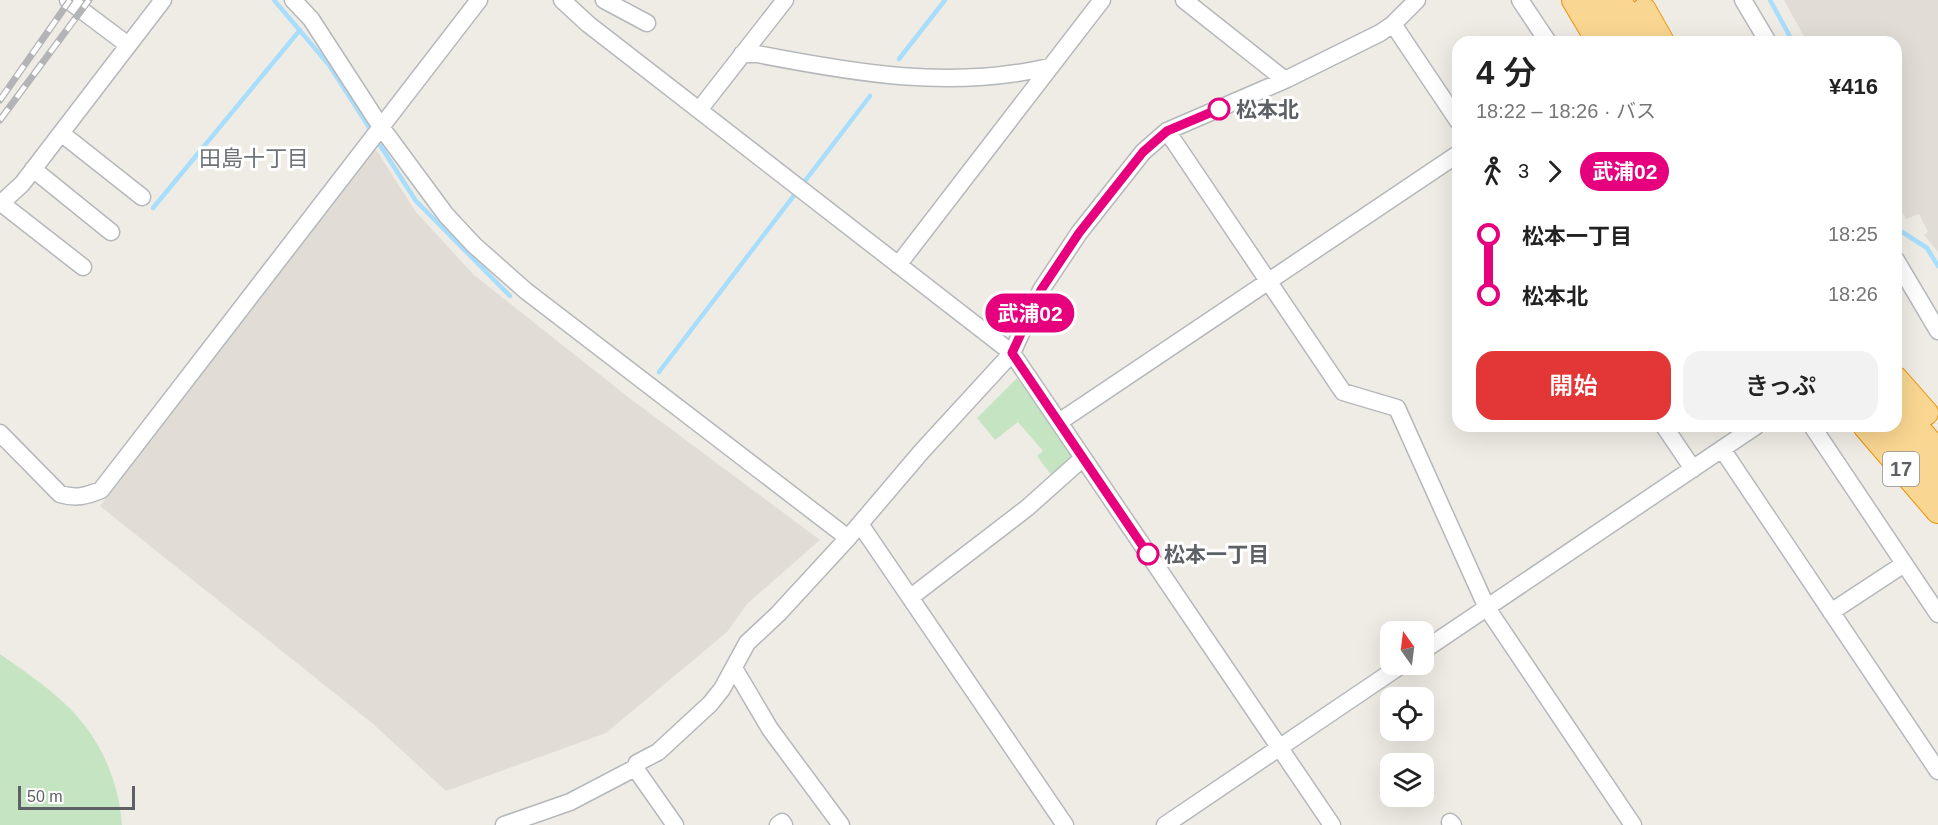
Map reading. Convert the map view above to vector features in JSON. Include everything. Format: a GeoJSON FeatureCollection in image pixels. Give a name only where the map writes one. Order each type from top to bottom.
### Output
{"type":"FeatureCollection","features":[{"type":"Feature","properties":{"kind":"highway"},"geometry":{"type":"LineString","coordinates":[[1574,0],[1595,36]]}},
{"type":"Feature","properties":{"kind":"highway"},"geometry":{"type":"LineString","coordinates":[[1595,0],[1616,36]]}},
{"type":"Feature","properties":{"kind":"highway"},"geometry":{"type":"LineString","coordinates":[[1619,0],[1640,36]]}},
{"type":"Feature","properties":{"kind":"highway"},"geometry":{"type":"LineString","coordinates":[[1638,0],[1659,36]]}},
{"type":"Feature","properties":{"kind":"highway","name":"17"},"geometry":{"type":"LineString","coordinates":[[1902,386],[1938,428]]}},
{"type":"Feature","properties":{"kind":"highway"},"geometry":{"type":"LineString","coordinates":[[1902,410],[1938,452]]}},
{"type":"Feature","properties":{"kind":"highway","name":"17"},"geometry":{"type":"LineString","coordinates":[[1870,432],[1938,511]]}},
{"type":"Feature","properties":{"kind":"highway"},"geometry":{"type":"LineString","coordinates":[[1893,432],[1938,482]]}},
{"type":"Feature","properties":{"kind":"street"},"geometry":{"type":"LineString","coordinates":[[68,0],[128,45]]}},
{"type":"Feature","properties":{"kind":"street"},"geometry":{"type":"LineString","coordinates":[[83,267],[1,203],[22,184],[163,0]]}},
{"type":"Feature","properties":{"kind":"street"},"geometry":{"type":"LineString","coordinates":[[293,0],[311,19],[380,128],[446,215],[474,245],[526,291],[848,538]]}},
{"type":"Feature","properties":{"kind":"street"},"geometry":{"type":"LineString","coordinates":[[0,433],[60,494],[72,498],[84,497],[101,490],[479,0]]}},
{"type":"Feature","properties":{"kind":"street"},"geometry":{"type":"LineString","coordinates":[[562,0],[588,24],[1012,353],[1332,825]]}},
{"type":"Feature","properties":{"kind":"street"},"geometry":{"type":"LineString","coordinates":[[604,0],[647,23]]}},
{"type":"Feature","properties":{"kind":"street"},"geometry":{"type":"LineString","coordinates":[[699,110],[785,0]]}},
{"type":"Feature","properties":{"kind":"street"},"geometry":{"type":"LineString","coordinates":[[898,265],[1102,0]]}},
{"type":"Feature","properties":{"kind":"street"},"geometry":{"type":"LineString","coordinates":[[1184,0],[1285,80]]}},
{"type":"Feature","properties":{"kind":"street"},"geometry":{"type":"LineString","coordinates":[[504,825],[570,802],[635,768],[637,763],[658,752],[710,704],[734,668],[747,643],[778,614],[848,538],[922,451],[1012,353],[1041,290],[1079,233],[1143,152],[1167,131],[1353,48],[1393,24],[1417,0]]}},
{"type":"Feature","properties":{"kind":"street"},"geometry":{"type":"LineString","coordinates":[[1520,0],[1544,36]]}},
{"type":"Feature","properties":{"kind":"street"},"geometry":{"type":"LineString","coordinates":[[1743,0],[1764,36]]}},
{"type":"Feature","properties":{"kind":"street"},"geometry":{"type":"LineString","coordinates":[[1393,24],[1452,112]]}},
{"type":"Feature","properties":{"kind":"street"},"geometry":{"type":"LineString","coordinates":[[742,54],[757,54],[854,72],[895,77],[958,80],[1017,75],[1049,67]]}},
{"type":"Feature","properties":{"kind":"street"},"geometry":{"type":"LineString","coordinates":[[1167,131],[1342,392],[1397,408],[1487,608],[1633,825]]}},
{"type":"Feature","properties":{"kind":"street"},"geometry":{"type":"LineString","coordinates":[[61,133],[142,197]]}},
{"type":"Feature","properties":{"kind":"street"},"geometry":{"type":"LineString","coordinates":[[1059,422],[1452,158]]}},
{"type":"Feature","properties":{"kind":"street"},"geometry":{"type":"LineString","coordinates":[[33,168],[111,232]]}},
{"type":"Feature","properties":{"kind":"street"},"geometry":{"type":"LineString","coordinates":[[1902,270],[1938,331]]}},
{"type":"Feature","properties":{"kind":"street"},"geometry":{"type":"LineString","coordinates":[[1668,432],[1693,469]]}},
{"type":"Feature","properties":{"kind":"street"},"geometry":{"type":"LineString","coordinates":[[1434,643],[1748,432]]}},
{"type":"Feature","properties":{"kind":"street"},"geometry":{"type":"LineString","coordinates":[[1816,432],[1938,614]]}},
{"type":"Feature","properties":{"kind":"street"},"geometry":{"type":"LineString","coordinates":[[1722,450],[1938,771]]}},
{"type":"Feature","properties":{"kind":"street"},"geometry":{"type":"LineString","coordinates":[[911,597],[1027,508],[1083,458]]}},
{"type":"Feature","properties":{"kind":"street"},"geometry":{"type":"LineString","coordinates":[[860,524],[1065,825]]}},
{"type":"Feature","properties":{"kind":"street"},"geometry":{"type":"LineString","coordinates":[[1831,612],[1904,564]]}},
{"type":"Feature","properties":{"kind":"street"},"geometry":{"type":"LineString","coordinates":[[734,668],[770,729],[841,825]]}},
{"type":"Feature","properties":{"kind":"street"},"geometry":{"type":"LineString","coordinates":[[1165,825],[1387,675]]}},
{"type":"Feature","properties":{"kind":"street"},"geometry":{"type":"LineString","coordinates":[[635,768],[675,825]]}},
{"type":"Feature","properties":{"kind":"street"},"geometry":{"type":"LineString","coordinates":[[778,825],[782,822],[784,825]]}},
{"type":"Feature","properties":{"kind":"shaded area"},"geometry":{"type":"Polygon","coordinates":[[[1784,0],[1938,0],[1938,252],[1924,235],[1928,232],[1919,214],[1906,219],[1902,212],[1902,36],[1804,36],[1784,0]]]}},
{"type":"Feature","properties":{"kind":"shaded area"},"geometry":{"type":"Polygon","coordinates":[[[375,148],[416,212],[474,275],[632,400],[820,540],[747,604],[727,632],[606,733],[446,791],[372,723],[100,506],[375,148]]]}},
{"type":"Feature","properties":{"kind":"green space"},"geometry":{"type":"Polygon","coordinates":[[[1017,378],[1070,450],[1072,458],[1052,476],[1037,456],[1043,451],[1018,422],[995,440],[977,418],[1017,378]]]}},
{"type":"Feature","properties":{"kind":"green space"},"geometry":{"type":"Polygon","coordinates":[[[0,654],[56,695],[87,728],[111,774],[122,825],[0,825],[0,654]]]}},
{"type":"Feature","properties":{"kind":"waterway"},"geometry":{"type":"LineString","coordinates":[[274,0],[329,65],[372,132]]}},
{"type":"Feature","properties":{"kind":"waterway"},"geometry":{"type":"LineString","coordinates":[[899,59],[945,0]]}},
{"type":"Feature","properties":{"kind":"waterway"},"geometry":{"type":"LineString","coordinates":[[1770,0],[1790,36]]}},
{"type":"Feature","properties":{"kind":"waterway"},"geometry":{"type":"LineString","coordinates":[[153,208],[300,30]]}},
{"type":"Feature","properties":{"kind":"waterway"},"geometry":{"type":"LineString","coordinates":[[659,372],[870,96]]}},
{"type":"Feature","properties":{"kind":"waterway"},"geometry":{"type":"LineString","coordinates":[[376,139],[416,201],[510,296]]}},
{"type":"Feature","properties":{"kind":"waterway"},"geometry":{"type":"LineString","coordinates":[[1902,232],[1927,248],[1938,266]]}},
{"type":"Feature","properties":{"kind":"railway"},"geometry":{"type":"LineString","coordinates":[[0,100],[70,0]]}},
{"type":"Feature","properties":{"kind":"railway"},"geometry":{"type":"LineString","coordinates":[[0,120],[89,0]]}},
{"type":"Feature","properties":{"kind":"bus line","name":"武浦02"},"geometry":{"type":"LineString","coordinates":[[1148,554],[1012,353],[1041,290],[1079,233],[1143,152],[1167,131],[1219,109]]}},
{"type":"Feature","properties":{"kind":"place","name":"松本北"},"geometry":{"type":"Point","coordinates":[1219,109]}},
{"type":"Feature","properties":{"kind":"place","name":"松本一丁目"},"geometry":{"type":"Point","coordinates":[1148,554]}},
{"type":"Feature","properties":{"kind":"district","name":"田島十丁目"},"geometry":{"type":"Point","coordinates":[254,158]}}]}
